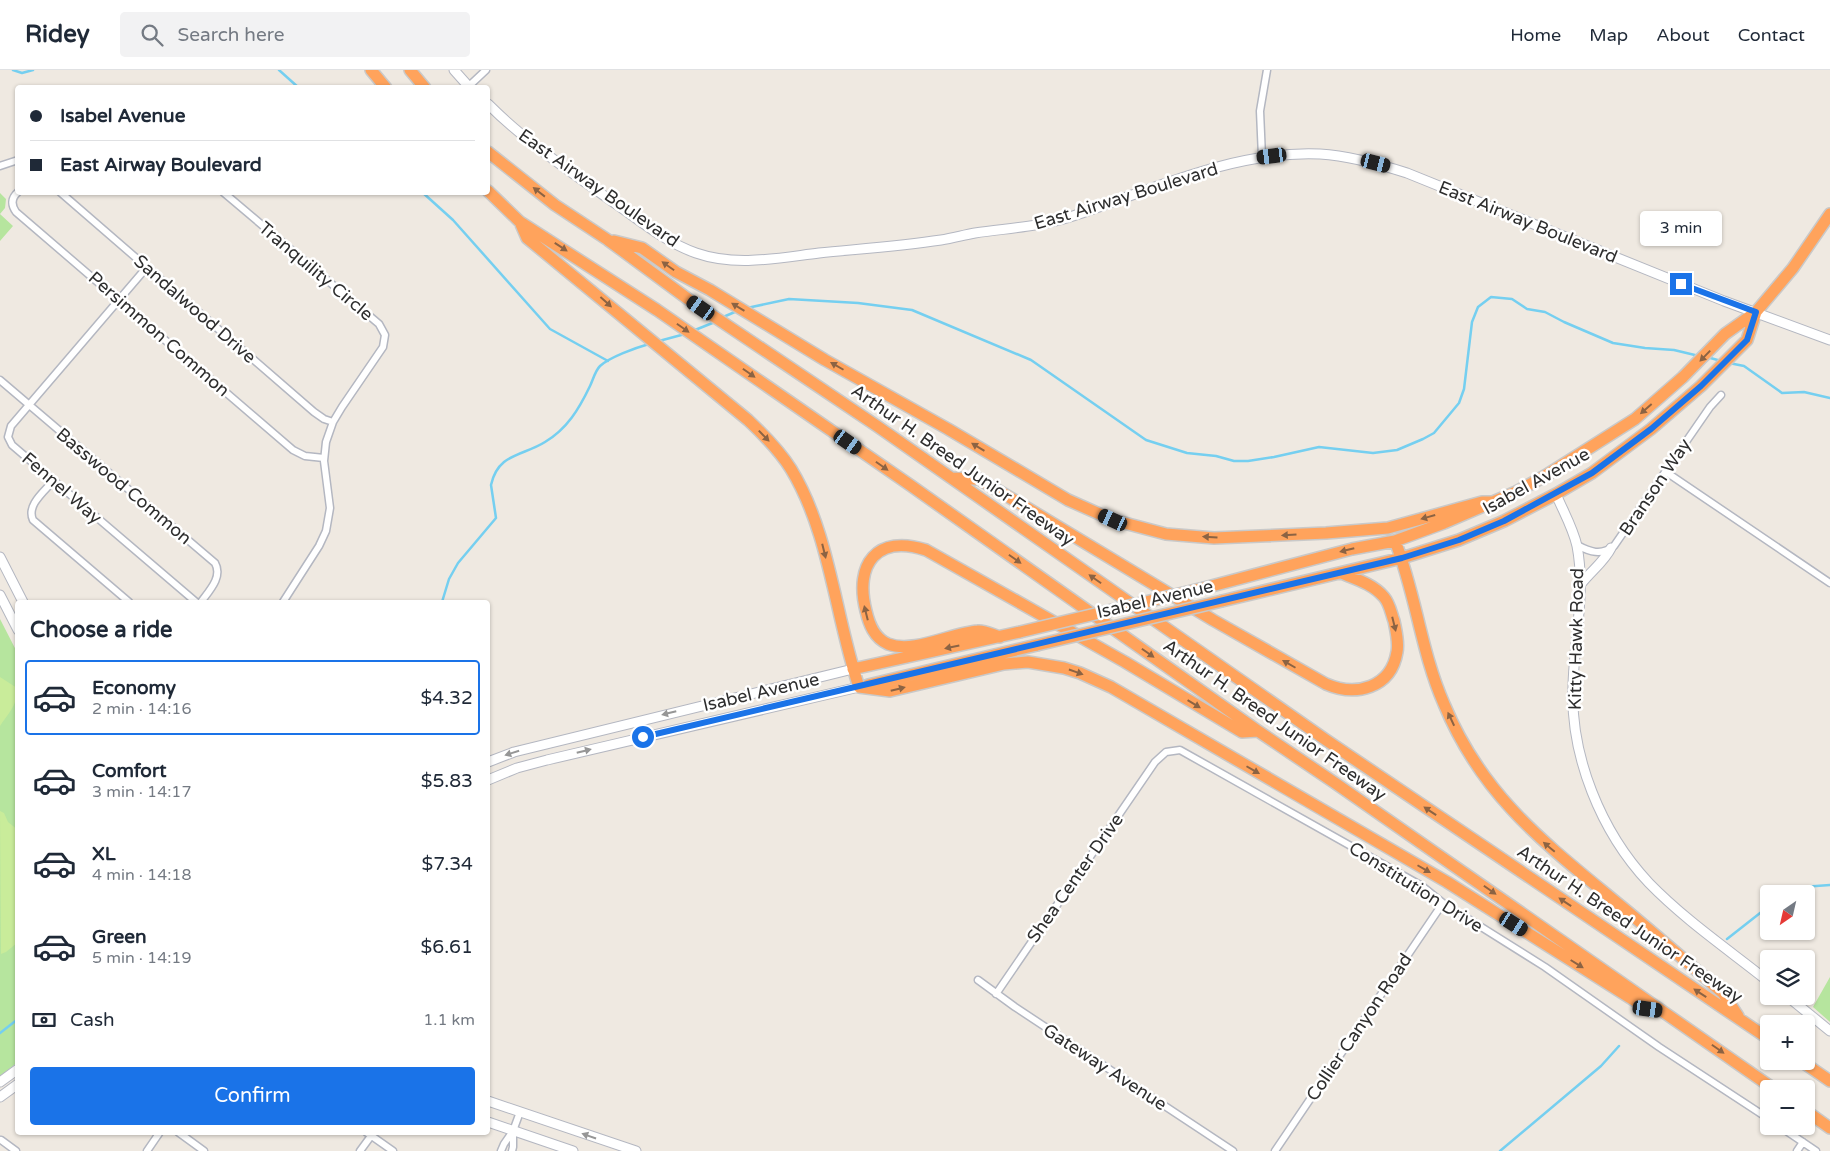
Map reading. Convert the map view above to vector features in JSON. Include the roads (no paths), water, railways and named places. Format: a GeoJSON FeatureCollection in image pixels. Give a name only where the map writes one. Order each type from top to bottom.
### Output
{"type":"FeatureCollection","features":[{"type":"Feature","properties":{"kind":"highway"},"geometry":{"type":"LineString","coordinates":[[371,70],[384,85]]}},
{"type":"Feature","properties":{"kind":"highway"},"geometry":{"type":"LineString","coordinates":[[410,70],[422,85]]}},
{"type":"Feature","properties":{"kind":"highway","name":"Arthur H. Breed Junior Freeway"},"geometry":{"type":"LineString","coordinates":[[490,154],[555,205],[608,240],[688,299],[877,426],[1334,746],[1760,1034]]}},
{"type":"Feature","properties":{"kind":"highway","name":"Arthur H. Breed Junior Freeway"},"geometry":{"type":"LineString","coordinates":[[490,193],[520,222],[708,345],[1258,731],[1343,788],[1761,1080]]}},
{"type":"Feature","properties":{"kind":"highway","name":"Isabel Avenue"},"geometry":{"type":"LineString","coordinates":[[853,669],[1000,637],[1204,588],[1352,549],[1395,541],[1444,523],[1492,502],[1545,476],[1635,419],[1683,377],[1725,334],[1756,312],[1793,268],[1830,214]]}},
{"type":"Feature","properties":{"kind":"highway"},"geometry":{"type":"LineString","coordinates":[[520,222],[527,238],[764,435],[778,451],[797,479],[817,527],[859,687],[890,691],[1004,664],[1028,662],[1045,664],[1080,673],[1111,687],[1447,882],[1648,1009],[1664,1011]]}},
{"type":"Feature","properties":{"kind":"highway"},"geometry":{"type":"LineString","coordinates":[[608,240],[642,248],[676,272],[710,290],[1068,500],[1113,520],[1166,534],[1214,538],[1326,533],[1388,528],[1482,502],[1492,502]]}},
{"type":"Feature","properties":{"kind":"highway","name":"Isabel Avenue"},"geometry":{"type":"LineString","coordinates":[[859,687],[1402,558],[1468,536],[1504,521],[1592,473],[1651,429],[1701,386],[1747,340],[1756,312]]}},
{"type":"Feature","properties":{"kind":"highway"},"geometry":{"type":"LineString","coordinates":[[952,478],[979,479],[1213,620],[1326,684],[1349,691],[1362,690],[1382,680],[1394,662],[1398,652],[1396,630],[1390,607],[1384,597],[1366,583],[1341,573]]}},
{"type":"Feature","properties":{"kind":"highway"},"geometry":{"type":"LineString","coordinates":[[1395,541],[1402,558],[1428,661],[1443,703],[1462,742],[1484,777],[1512,812],[1528,828],[1723,993],[1740,1020]]}},
{"type":"Feature","properties":{"kind":"highway"},"geometry":{"type":"LineString","coordinates":[[1000,637],[979,631],[910,646],[897,646],[887,643],[873,630],[864,602],[862,588],[864,573],[870,560],[878,552],[901,544],[926,550],[1125,662],[1242,732],[1258,731]]}},
{"type":"Feature","properties":{"kind":"highway"},"geometry":{"type":"LineString","coordinates":[[1813,1070],[1830,1082]]}},
{"type":"Feature","properties":{"kind":"highway"},"geometry":{"type":"LineString","coordinates":[[1815,1117],[1830,1128]]}},
{"type":"Feature","properties":{"kind":"main road"},"geometry":{"type":"LineString","coordinates":[[454,70],[468,85]]}},
{"type":"Feature","properties":{"kind":"main road","name":"East Airway Boulevard"},"geometry":{"type":"LineString","coordinates":[[490,106],[539,149],[665,238],[697,253],[732,260],[766,259],[941,240],[976,233],[1041,225],[1206,171],[1262,158],[1321,154],[1365,160],[1386,166],[1724,302],[1830,340]]}},
{"type":"Feature","properties":{"kind":"main road","name":"Kitty Hawk Road"},"geometry":{"type":"LineString","coordinates":[[1556,494],[1576,545],[1581,584],[1572,688],[1576,732],[1590,785],[1605,821],[1625,854],[1648,882],[1676,908],[1760,975]]}},
{"type":"Feature","properties":{"kind":"main road"},"geometry":{"type":"LineString","coordinates":[[1581,584],[1592,570],[1602,563],[1611,548]]}},
{"type":"Feature","properties":{"kind":"main road"},"geometry":{"type":"LineString","coordinates":[[0,557],[22,600]]}},
{"type":"Feature","properties":{"kind":"main road"},"geometry":{"type":"LineString","coordinates":[[0,595],[15,624]]}},
{"type":"Feature","properties":{"kind":"main road","name":"Isabel Avenue"},"geometry":{"type":"LineString","coordinates":[[490,761],[514,752],[853,669]]}},
{"type":"Feature","properties":{"kind":"main road","name":"Isabel Avenue"},"geometry":{"type":"LineString","coordinates":[[490,779],[517,768],[547,760],[859,687]]}},
{"type":"Feature","properties":{"kind":"main road"},"geometry":{"type":"LineString","coordinates":[[1798,1005],[1830,1031]]}},
{"type":"Feature","properties":{"kind":"main road"},"geometry":{"type":"LineString","coordinates":[[0,1082],[15,1071]]}},
{"type":"Feature","properties":{"kind":"main road"},"geometry":{"type":"LineString","coordinates":[[0,1097],[15,1086]]}},
{"type":"Feature","properties":{"kind":"main road"},"geometry":{"type":"LineString","coordinates":[[490,1102],[636,1151]]}},
{"type":"Feature","properties":{"kind":"main road"},"geometry":{"type":"LineString","coordinates":[[490,1123],[573,1151]]}},
{"type":"Feature","properties":{"kind":"street"},"geometry":{"type":"LineString","coordinates":[[472,85],[486,70]]}},
{"type":"Feature","properties":{"kind":"street"},"geometry":{"type":"LineString","coordinates":[[1262,158],[1260,110],[1266,70]]}},
{"type":"Feature","properties":{"kind":"street"},"geometry":{"type":"LineString","coordinates":[[0,166],[15,161]]}},
{"type":"Feature","properties":{"kind":"street","name":"Persimmon Common"},"geometry":{"type":"LineString","coordinates":[[15,195],[12,202],[16,212],[293,450],[305,456],[324,458]]}},
{"type":"Feature","properties":{"kind":"street","name":"Sandalwood Drive"},"geometry":{"type":"LineString","coordinates":[[63,195],[314,412],[324,419],[333,422]]}},
{"type":"Feature","properties":{"kind":"street","name":"Tranquility Circle"},"geometry":{"type":"LineString","coordinates":[[226,195],[379,324],[384,332],[385,341],[383,347],[333,422],[326,442],[324,458],[330,500],[326,531],[319,546],[283,600]]}},
{"type":"Feature","properties":{"kind":"street","name":"Fennel Way"},"geometry":{"type":"LineString","coordinates":[[147,267],[10,428],[8,439],[12,445],[194,600]]}},
{"type":"Feature","properties":{"kind":"street","name":"Basswood Common"},"geometry":{"type":"LineString","coordinates":[[0,380],[215,563],[218,569],[218,576],[202,600]]}},
{"type":"Feature","properties":{"kind":"street","name":"Branson Way"},"geometry":{"type":"LineString","coordinates":[[1576,545],[1588,551],[1600,553],[1611,548],[1710,407],[1721,395]]}},
{"type":"Feature","properties":{"kind":"street"},"geometry":{"type":"LineString","coordinates":[[1666,472],[1830,583]]}},
{"type":"Feature","properties":{"kind":"street"},"geometry":{"type":"LineString","coordinates":[[53,480],[32,506],[33,520],[127,600]]}},
{"type":"Feature","properties":{"kind":"street","name":"Constitution Drive"},"geometry":{"type":"LineString","coordinates":[[1155,762],[1166,752],[1173,750],[1187,752],[1422,886],[1443,903],[1545,967],[1659,1047],[1760,1113]]}},
{"type":"Feature","properties":{"kind":"street","name":"Shea Center Drive"},"geometry":{"type":"LineString","coordinates":[[996,994],[1155,762]]}},
{"type":"Feature","properties":{"kind":"street","name":"Collier Canyon Road"},"geometry":{"type":"LineString","coordinates":[[1275,1151],[1443,903]]}},
{"type":"Feature","properties":{"kind":"street","name":"Gateway Avenue"},"geometry":{"type":"LineString","coordinates":[[978,980],[996,994],[1234,1151]]}},
{"type":"Feature","properties":{"kind":"street"},"geometry":{"type":"LineString","coordinates":[[501,1151],[513,1131],[520,1112]]}},
{"type":"Feature","properties":{"kind":"street"},"geometry":{"type":"LineString","coordinates":[[512,1151],[513,1131]]}},
{"type":"Feature","properties":{"kind":"street"},"geometry":{"type":"LineString","coordinates":[[147,1151],[158,1135]]}},
{"type":"Feature","properties":{"kind":"street"},"geometry":{"type":"LineString","coordinates":[[182,1135],[204,1151]]}},
{"type":"Feature","properties":{"kind":"street"},"geometry":{"type":"LineString","coordinates":[[360,1151],[368,1135]]}},
{"type":"Feature","properties":{"kind":"street"},"geometry":{"type":"LineString","coordinates":[[370,1135],[393,1151]]}},
{"type":"Feature","properties":{"kind":"street"},"geometry":{"type":"LineString","coordinates":[[1792,1135],[1816,1151]]}},
{"type":"Feature","properties":{"kind":"street"},"geometry":{"type":"LineString","coordinates":[[1,1140],[16,1151]]}},
{"type":"Feature","properties":{"kind":"street"},"geometry":{"type":"LineString","coordinates":[[1797,1151],[1803,1142]]}},
{"type":"Feature","properties":{"kind":"waterway"},"geometry":{"type":"LineString","coordinates":[[13,70],[22,73],[33,70]]}},
{"type":"Feature","properties":{"kind":"waterway"},"geometry":{"type":"LineString","coordinates":[[279,70],[296,85]]}},
{"type":"Feature","properties":{"kind":"waterway"},"geometry":{"type":"LineString","coordinates":[[425,195],[453,220],[550,329],[608,361]]}},
{"type":"Feature","properties":{"kind":"waterway"},"geometry":{"type":"LineString","coordinates":[[747,308],[789,299],[858,303],[912,310],[1031,360],[1146,440],[1187,453],[1216,456],[1234,461],[1274,457],[1319,447],[1373,453],[1397,450],[1434,433],[1459,403],[1464,389],[1472,322],[1478,307],[1491,297],[1512,299],[1527,309],[1545,312],[1613,343],[1674,350],[1699,356]]}},
{"type":"Feature","properties":{"kind":"waterway"},"geometry":{"type":"LineString","coordinates":[[721,318],[737,311]]}},
{"type":"Feature","properties":{"kind":"waterway"},"geometry":{"type":"LineString","coordinates":[[695,330],[715,322]]}},
{"type":"Feature","properties":{"kind":"waterway"},"geometry":{"type":"LineString","coordinates":[[659,341],[685,334]]}},
{"type":"Feature","properties":{"kind":"waterway"},"geometry":{"type":"LineString","coordinates":[[443,600],[449,579],[458,563],[496,518],[491,485],[499,467],[505,461],[537,447],[560,431],[577,410],[600,366],[616,356],[649,344]]}},
{"type":"Feature","properties":{"kind":"waterway"},"geometry":{"type":"LineString","coordinates":[[1707,357],[1721,361]]}},
{"type":"Feature","properties":{"kind":"waterway"},"geometry":{"type":"LineString","coordinates":[[1729,363],[1744,366],[1782,393],[1804,392],[1830,398]]}},
{"type":"Feature","properties":{"kind":"waterway"},"geometry":{"type":"LineString","coordinates":[[1815,886],[1830,885]]}},
{"type":"Feature","properties":{"kind":"waterway"},"geometry":{"type":"LineString","coordinates":[[1727,939],[1760,913]]}},
{"type":"Feature","properties":{"kind":"waterway"},"geometry":{"type":"LineString","coordinates":[[0,1033],[15,1021]]}},
{"type":"Feature","properties":{"kind":"waterway"},"geometry":{"type":"LineString","coordinates":[[1500,1151],[1601,1066],[1619,1046]]}}]}
